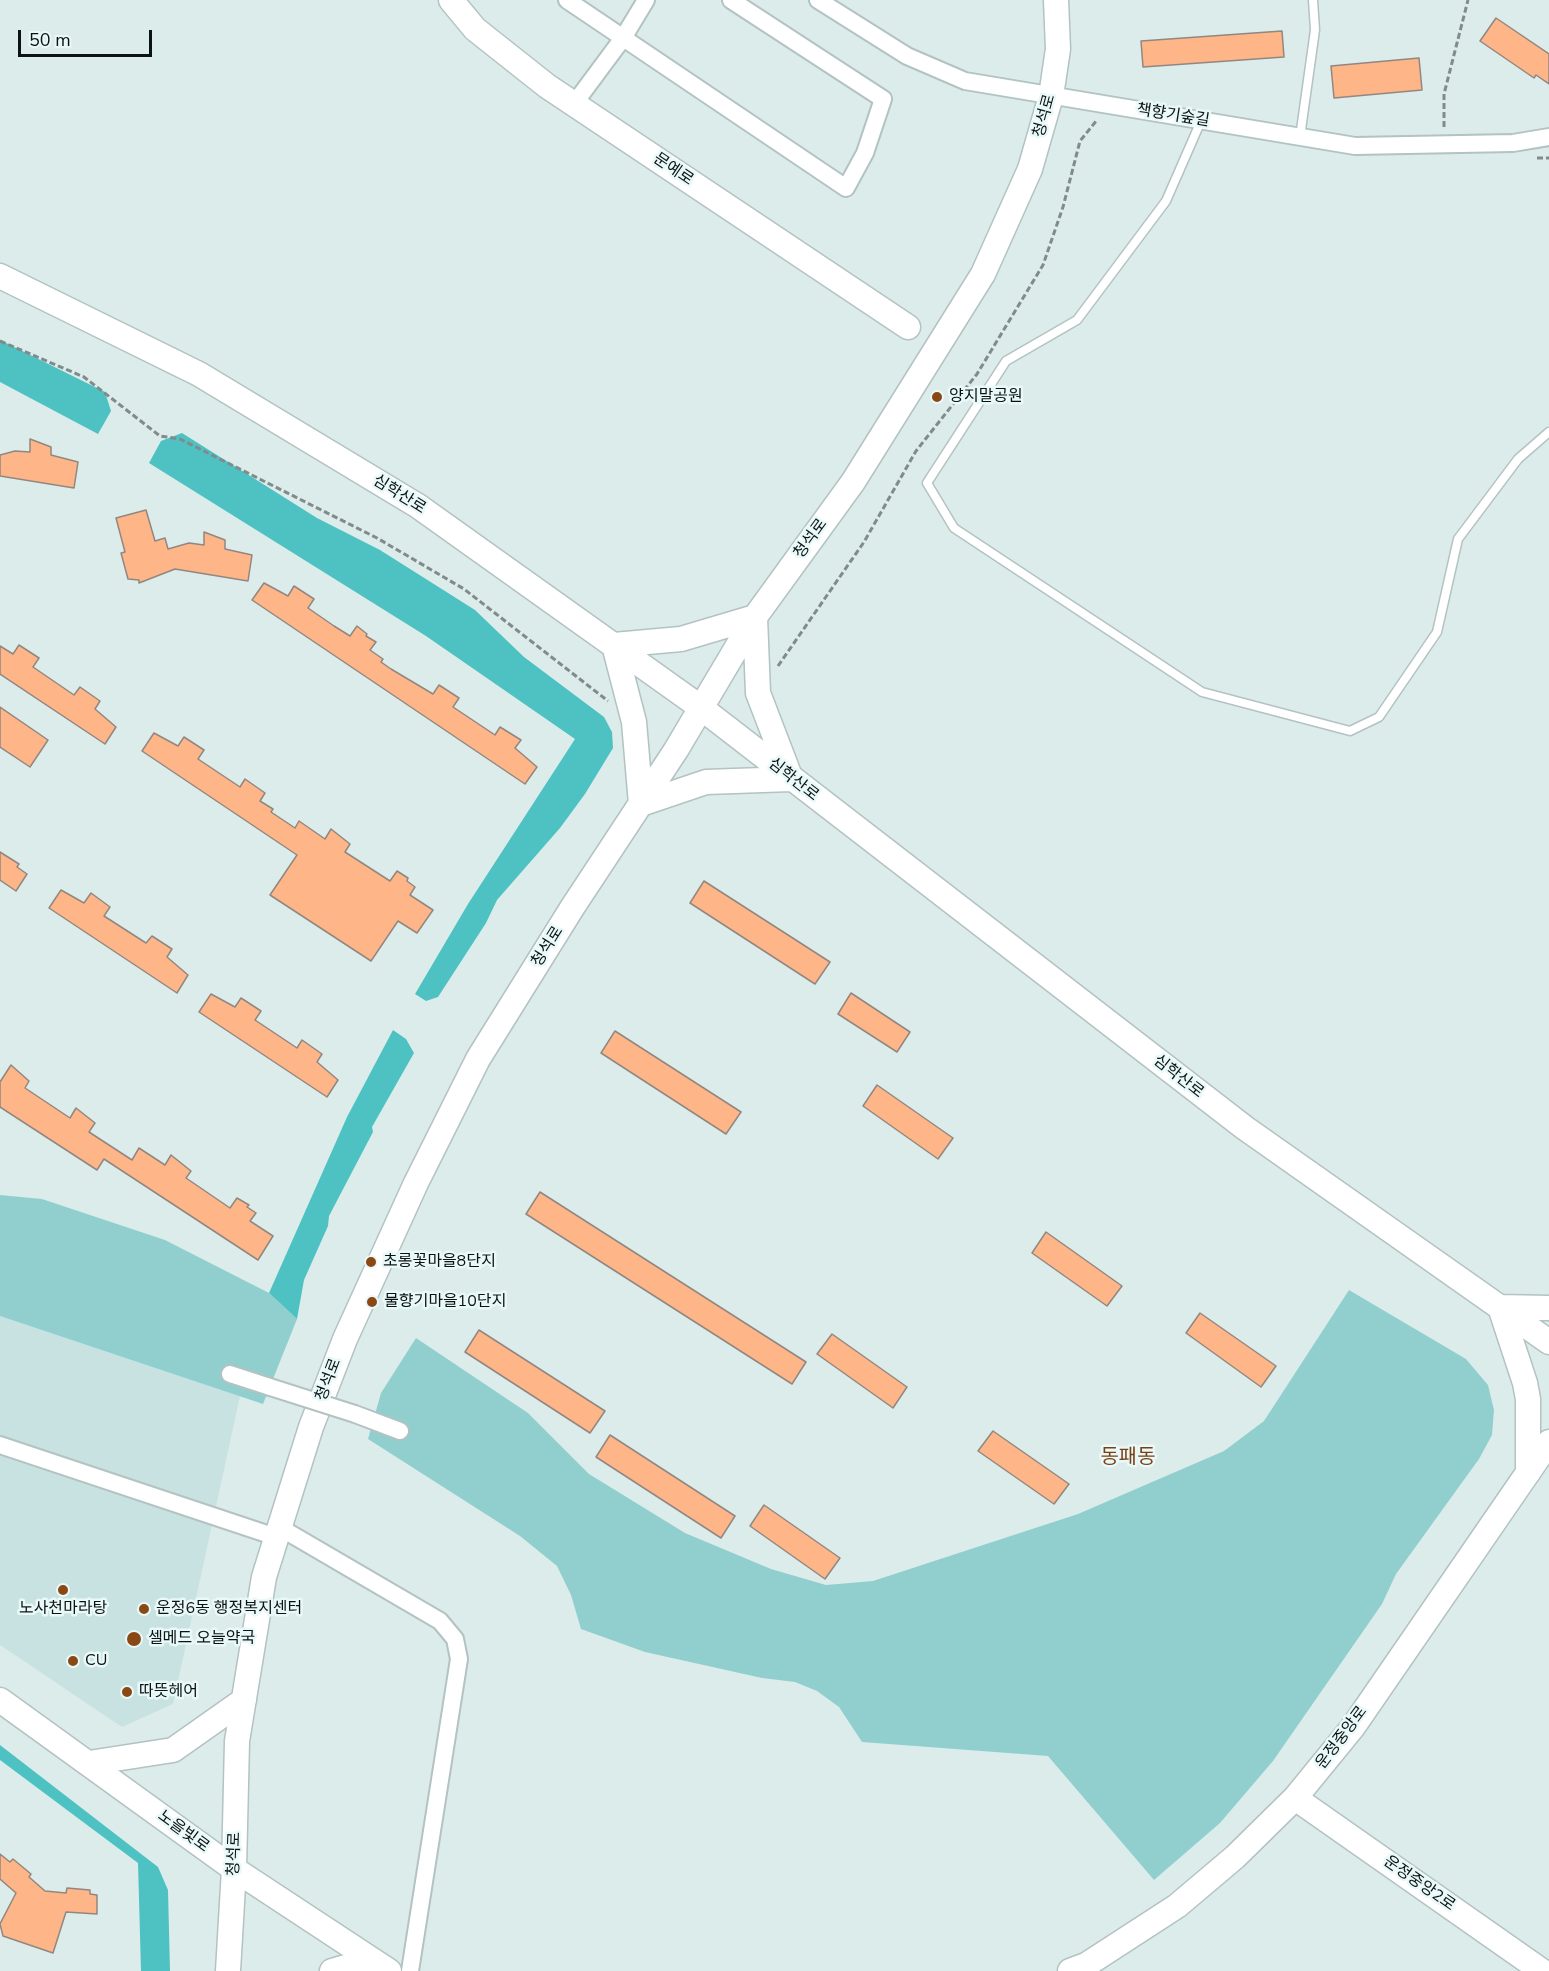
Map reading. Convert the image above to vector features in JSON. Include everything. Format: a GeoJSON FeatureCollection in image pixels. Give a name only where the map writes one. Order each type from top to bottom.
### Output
{"type":"FeatureCollection","features":[{"type":"Feature","properties":{"kind":"street","name":"문예로"},"geometry":{"type":"LineString","coordinates":[[451,0],[475,29],[497,48],[574,104],[908,327]]}},
{"type":"Feature","properties":{"kind":"street"},"geometry":{"type":"LineString","coordinates":[[567,0],[846,188],[865,153],[883,99],[731,0]]}},
{"type":"Feature","properties":{"kind":"street"},"geometry":{"type":"LineString","coordinates":[[574,104],[623,38],[646,0]]}},
{"type":"Feature","properties":{"kind":"street","name":"책향기숲길"},"geometry":{"type":"LineString","coordinates":[[818,0],[907,56],[965,81],[1355,146],[1514,143],[1549,137]]}},
{"type":"Feature","properties":{"kind":"street","name":"청석로"},"geometry":{"type":"LineString","coordinates":[[228,1971],[234,1869],[237,1741],[264,1577],[311,1427],[345,1339],[416,1183],[478,1059],[641,804],[755,617],[853,482],[983,274],[1030,169],[1051,96],[1058,49],[1056,0]]}},
{"type":"Feature","properties":{"kind":"street","name":"심학산로"},"geometry":{"type":"LineString","coordinates":[[0,276],[199,374],[418,506],[699,707],[1245,1128],[1549,1342]]}},
{"type":"Feature","properties":{"kind":"street"},"geometry":{"type":"LineString","coordinates":[[755,617],[759,693],[791,779],[706,782],[641,804],[634,722],[614,645],[681,639],[755,617]]}},
{"type":"Feature","properties":{"kind":"street"},"geometry":{"type":"LineString","coordinates":[[1538,1469],[1525,1383],[1500,1307],[1549,1308]]}},
{"type":"Feature","properties":{"kind":"street"},"geometry":{"type":"LineString","coordinates":[[230,1374],[355,1414],[400,1431]]}},
{"type":"Feature","properties":{"kind":"street","name":"운정중앙로"},"geometry":{"type":"LineString","coordinates":[[1070,1971],[1086,1965],[1177,1906],[1235,1857],[1295,1798],[1353,1727],[1538,1469],[1549,1442]]}},
{"type":"Feature","properties":{"kind":"street"},"geometry":{"type":"LineString","coordinates":[[0,1445],[277,1532],[440,1621],[455,1639],[459,1659],[410,1971]]}},
{"type":"Feature","properties":{"kind":"street","name":"노을빛로"},"geometry":{"type":"LineString","coordinates":[[0,1700],[234,1869],[380,1965]]}},
{"type":"Feature","properties":{"kind":"street"},"geometry":{"type":"LineString","coordinates":[[88,1763],[173,1750],[244,1700]]}},
{"type":"Feature","properties":{"kind":"street","name":"운정중앙2로"},"geometry":{"type":"LineString","coordinates":[[1295,1798],[1542,1971]]}},
{"type":"Feature","properties":{"kind":"street"},"geometry":{"type":"LineString","coordinates":[[332,1971],[380,1965]]}},
{"type":"Feature","properties":{"kind":"lane"},"geometry":{"type":"LineString","coordinates":[[1300,137],[1316,30],[1313,0]]}},
{"type":"Feature","properties":{"kind":"lane"},"geometry":{"type":"LineString","coordinates":[[1201,121],[1166,201],[1077,320],[1006,361],[927,483],[954,528],[1202,692],[1350,731],[1379,717],[1437,632],[1458,539],[1518,459],[1549,432]]}},
{"type":"Feature","properties":{"kind":"path"},"geometry":{"type":"LineString","coordinates":[[1444,144],[1444,94],[1468,0]]}},
{"type":"Feature","properties":{"kind":"path"},"geometry":{"type":"LineString","coordinates":[[759,693],[864,542],[916,452],[976,374],[1043,265],[1063,207],[1080,141],[1094,120],[1118,121],[1120,108]]}},
{"type":"Feature","properties":{"kind":"path"},"geometry":{"type":"LineString","coordinates":[[0,340],[84,377],[160,436],[180,439],[377,538],[464,589],[609,702]]}},
{"type":"Feature","properties":{"kind":"shaded area"},"geometry":{"type":"Polygon","coordinates":[[[0,340],[105,392],[111,411],[98,434],[0,382],[0,340]]]}},
{"type":"Feature","properties":{"kind":"shaded area"},"geometry":{"type":"Polygon","coordinates":[[[182,433],[317,518],[380,550],[475,610],[524,657],[604,717],[612,732],[613,748],[585,794],[560,828],[497,900],[486,923],[438,997],[426,1001],[415,994],[468,904],[575,739],[426,636],[149,463],[161,441],[182,433]]]}},
{"type":"Feature","properties":{"kind":"shaded area"},"geometry":{"type":"Polygon","coordinates":[[[393,1030],[406,1039],[414,1053],[372,1127],[373,1132],[329,1216],[328,1226],[304,1280],[297,1319],[269,1293],[347,1117],[393,1030]]]}},
{"type":"Feature","properties":{"kind":"shaded area"},"geometry":{"type":"Polygon","coordinates":[[[0,1195],[42,1199],[165,1240],[269,1293],[297,1319],[263,1404],[0,1316],[0,1195]]]}},
{"type":"Feature","properties":{"kind":"shaded area"},"geometry":{"type":"Polygon","coordinates":[[[1349,1290],[1466,1359],[1488,1385],[1494,1410],[1492,1435],[1479,1459],[1396,1574],[1382,1604],[1273,1761],[1220,1823],[1154,1880],[1048,1756],[862,1742],[839,1707],[817,1691],[795,1682],[762,1678],[645,1652],[581,1629],[571,1595],[557,1566],[520,1536],[368,1439],[381,1393],[416,1338],[528,1413],[589,1474],[685,1533],[771,1569],[826,1585],[873,1581],[1078,1514],[1224,1451],[1264,1421],[1349,1290]]]}},
{"type":"Feature","properties":{"kind":"shaded area"},"geometry":{"type":"Polygon","coordinates":[[[0,1316],[240,1396],[173,1704],[122,1727],[0,1645],[0,1316]]]}},
{"type":"Feature","properties":{"kind":"shaded area"},"geometry":{"type":"Polygon","coordinates":[[[0,1745],[158,1867],[168,1890],[170,1971],[141,1971],[138,1863],[0,1760],[0,1745]]]}},
{"type":"Feature","properties":{"kind":"building"},"geometry":{"type":"Polygon","coordinates":[[[1496,18],[1549,54],[1549,84],[1536,75],[1534,78],[1480,41],[1496,18]]]}},
{"type":"Feature","properties":{"kind":"building"},"geometry":{"type":"Polygon","coordinates":[[[1282,31],[1284,57],[1143,67],[1141,41],[1282,31]]]}},
{"type":"Feature","properties":{"kind":"building"},"geometry":{"type":"Polygon","coordinates":[[[1419,58],[1422,90],[1334,98],[1331,66],[1419,58]]]}},
{"type":"Feature","properties":{"kind":"building"},"geometry":{"type":"Polygon","coordinates":[[[30,439],[51,447],[51,455],[78,462],[74,488],[0,476],[0,455],[15,451],[30,452],[30,439]]]}},
{"type":"Feature","properties":{"kind":"building"},"geometry":{"type":"Polygon","coordinates":[[[146,510],[155,541],[165,538],[168,549],[189,543],[204,545],[204,532],[225,540],[225,549],[252,555],[248,581],[175,569],[139,583],[139,580],[128,579],[121,553],[125,552],[116,518],[146,510]]]}},
{"type":"Feature","properties":{"kind":"building"},"geometry":{"type":"Polygon","coordinates":[[[264,583],[288,596],[294,586],[314,599],[308,608],[334,626],[350,636],[357,626],[367,634],[366,636],[376,642],[370,650],[383,659],[381,662],[391,669],[433,694],[439,685],[459,698],[453,707],[495,735],[500,727],[521,740],[515,748],[537,767],[525,784],[252,600],[264,583]]]}},
{"type":"Feature","properties":{"kind":"building"},"geometry":{"type":"Polygon","coordinates":[[[19,645],[39,658],[33,667],[74,695],[80,687],[100,701],[95,709],[116,727],[105,744],[0,674],[0,646],[13,654],[19,645]]]}},
{"type":"Feature","properties":{"kind":"building"},"geometry":{"type":"Polygon","coordinates":[[[0,707],[48,740],[30,767],[0,747],[0,707]]]}},
{"type":"Feature","properties":{"kind":"building"},"geometry":{"type":"Polygon","coordinates":[[[154,733],[178,746],[184,737],[204,750],[198,759],[240,787],[245,779],[265,793],[260,801],[273,809],[271,812],[295,828],[299,821],[325,839],[331,829],[350,844],[345,852],[390,881],[397,871],[408,878],[407,881],[415,887],[410,895],[433,910],[417,933],[398,921],[371,961],[270,895],[297,855],[142,751],[154,733]]]}},
{"type":"Feature","properties":{"kind":"building"},"geometry":{"type":"Polygon","coordinates":[[[0,852],[19,864],[17,867],[27,874],[16,891],[0,880],[0,852]]]}},
{"type":"Feature","properties":{"kind":"building"},"geometry":{"type":"Polygon","coordinates":[[[704,881],[830,962],[815,984],[690,903],[704,881]]]}},
{"type":"Feature","properties":{"kind":"building"},"geometry":{"type":"Polygon","coordinates":[[[61,890],[84,903],[91,893],[110,907],[104,916],[146,943],[152,936],[172,949],[167,957],[188,975],[177,993],[49,908],[61,890]]]}},
{"type":"Feature","properties":{"kind":"building"},"geometry":{"type":"Polygon","coordinates":[[[851,993],[910,1032],[897,1052],[838,1014],[851,993]]]}},
{"type":"Feature","properties":{"kind":"building"},"geometry":{"type":"Polygon","coordinates":[[[211,994],[235,1007],[241,998],[261,1011],[255,1020],[297,1048],[302,1040],[322,1054],[317,1062],[338,1080],[327,1097],[199,1012],[211,994]]]}},
{"type":"Feature","properties":{"kind":"building"},"geometry":{"type":"Polygon","coordinates":[[[615,1031],[741,1112],[726,1134],[601,1053],[615,1031]]]}},
{"type":"Feature","properties":{"kind":"building"},"geometry":{"type":"Polygon","coordinates":[[[11,1065],[29,1081],[25,1088],[70,1118],[76,1108],[95,1123],[89,1132],[132,1160],[139,1148],[165,1165],[171,1155],[191,1171],[186,1178],[230,1208],[237,1198],[249,1205],[247,1207],[256,1213],[250,1221],[273,1236],[258,1260],[104,1159],[97,1170],[0,1107],[0,1082],[11,1065]]]}},
{"type":"Feature","properties":{"kind":"building"},"geometry":{"type":"Polygon","coordinates":[[[877,1085],[953,1138],[938,1159],[863,1106],[877,1085]]]}},
{"type":"Feature","properties":{"kind":"building"},"geometry":{"type":"Polygon","coordinates":[[[540,1192],[806,1362],[792,1384],[526,1214],[540,1192]]]}},
{"type":"Feature","properties":{"kind":"building"},"geometry":{"type":"Polygon","coordinates":[[[1046,1232],[1122,1286],[1107,1306],[1032,1253],[1046,1232]]]}},
{"type":"Feature","properties":{"kind":"building"},"geometry":{"type":"Polygon","coordinates":[[[1200,1313],[1276,1366],[1261,1387],[1186,1333],[1200,1313]]]}},
{"type":"Feature","properties":{"kind":"building"},"geometry":{"type":"Polygon","coordinates":[[[479,1330],[605,1411],[590,1433],[465,1352],[479,1330]]]}},
{"type":"Feature","properties":{"kind":"building"},"geometry":{"type":"Polygon","coordinates":[[[832,1334],[907,1387],[893,1408],[817,1354],[832,1334]]]}},
{"type":"Feature","properties":{"kind":"building"},"geometry":{"type":"Polygon","coordinates":[[[993,1431],[1069,1484],[1054,1504],[978,1451],[993,1431]]]}},
{"type":"Feature","properties":{"kind":"building"},"geometry":{"type":"Polygon","coordinates":[[[610,1435],[735,1516],[721,1538],[596,1457],[610,1435]]]}},
{"type":"Feature","properties":{"kind":"building"},"geometry":{"type":"Polygon","coordinates":[[[764,1505],[840,1558],[825,1579],[750,1526],[764,1505]]]}},
{"type":"Feature","properties":{"kind":"building"},"geometry":{"type":"Polygon","coordinates":[[[0,1854],[10,1862],[13,1859],[31,1874],[29,1877],[45,1891],[66,1893],[67,1888],[90,1890],[90,1894],[97,1895],[97,1914],[66,1912],[53,1953],[3,1936],[0,1924],[16,1893],[0,1879],[0,1854]]]}},
{"type":"Feature","properties":{"kind":"place","name":"양지말공원"},"geometry":{"type":"Point","coordinates":[937,397]}},
{"type":"Feature","properties":{"kind":"place","name":"초롱꽃마을8단지"},"geometry":{"type":"Point","coordinates":[371,1262]}},
{"type":"Feature","properties":{"kind":"place","name":"물향기마을10단지"},"geometry":{"type":"Point","coordinates":[372,1302]}},
{"type":"Feature","properties":{"kind":"place","name":"노사천마라탕"},"geometry":{"type":"Point","coordinates":[63,1590]}},
{"type":"Feature","properties":{"kind":"place","name":"운정6동 행정복지센터"},"geometry":{"type":"Point","coordinates":[144,1609]}},
{"type":"Feature","properties":{"kind":"place","name":"셀메드 오늘약국"},"geometry":{"type":"Point","coordinates":[134,1639]}},
{"type":"Feature","properties":{"kind":"place","name":"CU"},"geometry":{"type":"Point","coordinates":[73,1661]}},
{"type":"Feature","properties":{"kind":"place","name":"따뜻헤어"},"geometry":{"type":"Point","coordinates":[127,1692]}},
{"type":"Feature","properties":{"kind":"district","name":"동패동"},"geometry":{"type":"Point","coordinates":[1128,1458]}}]}
